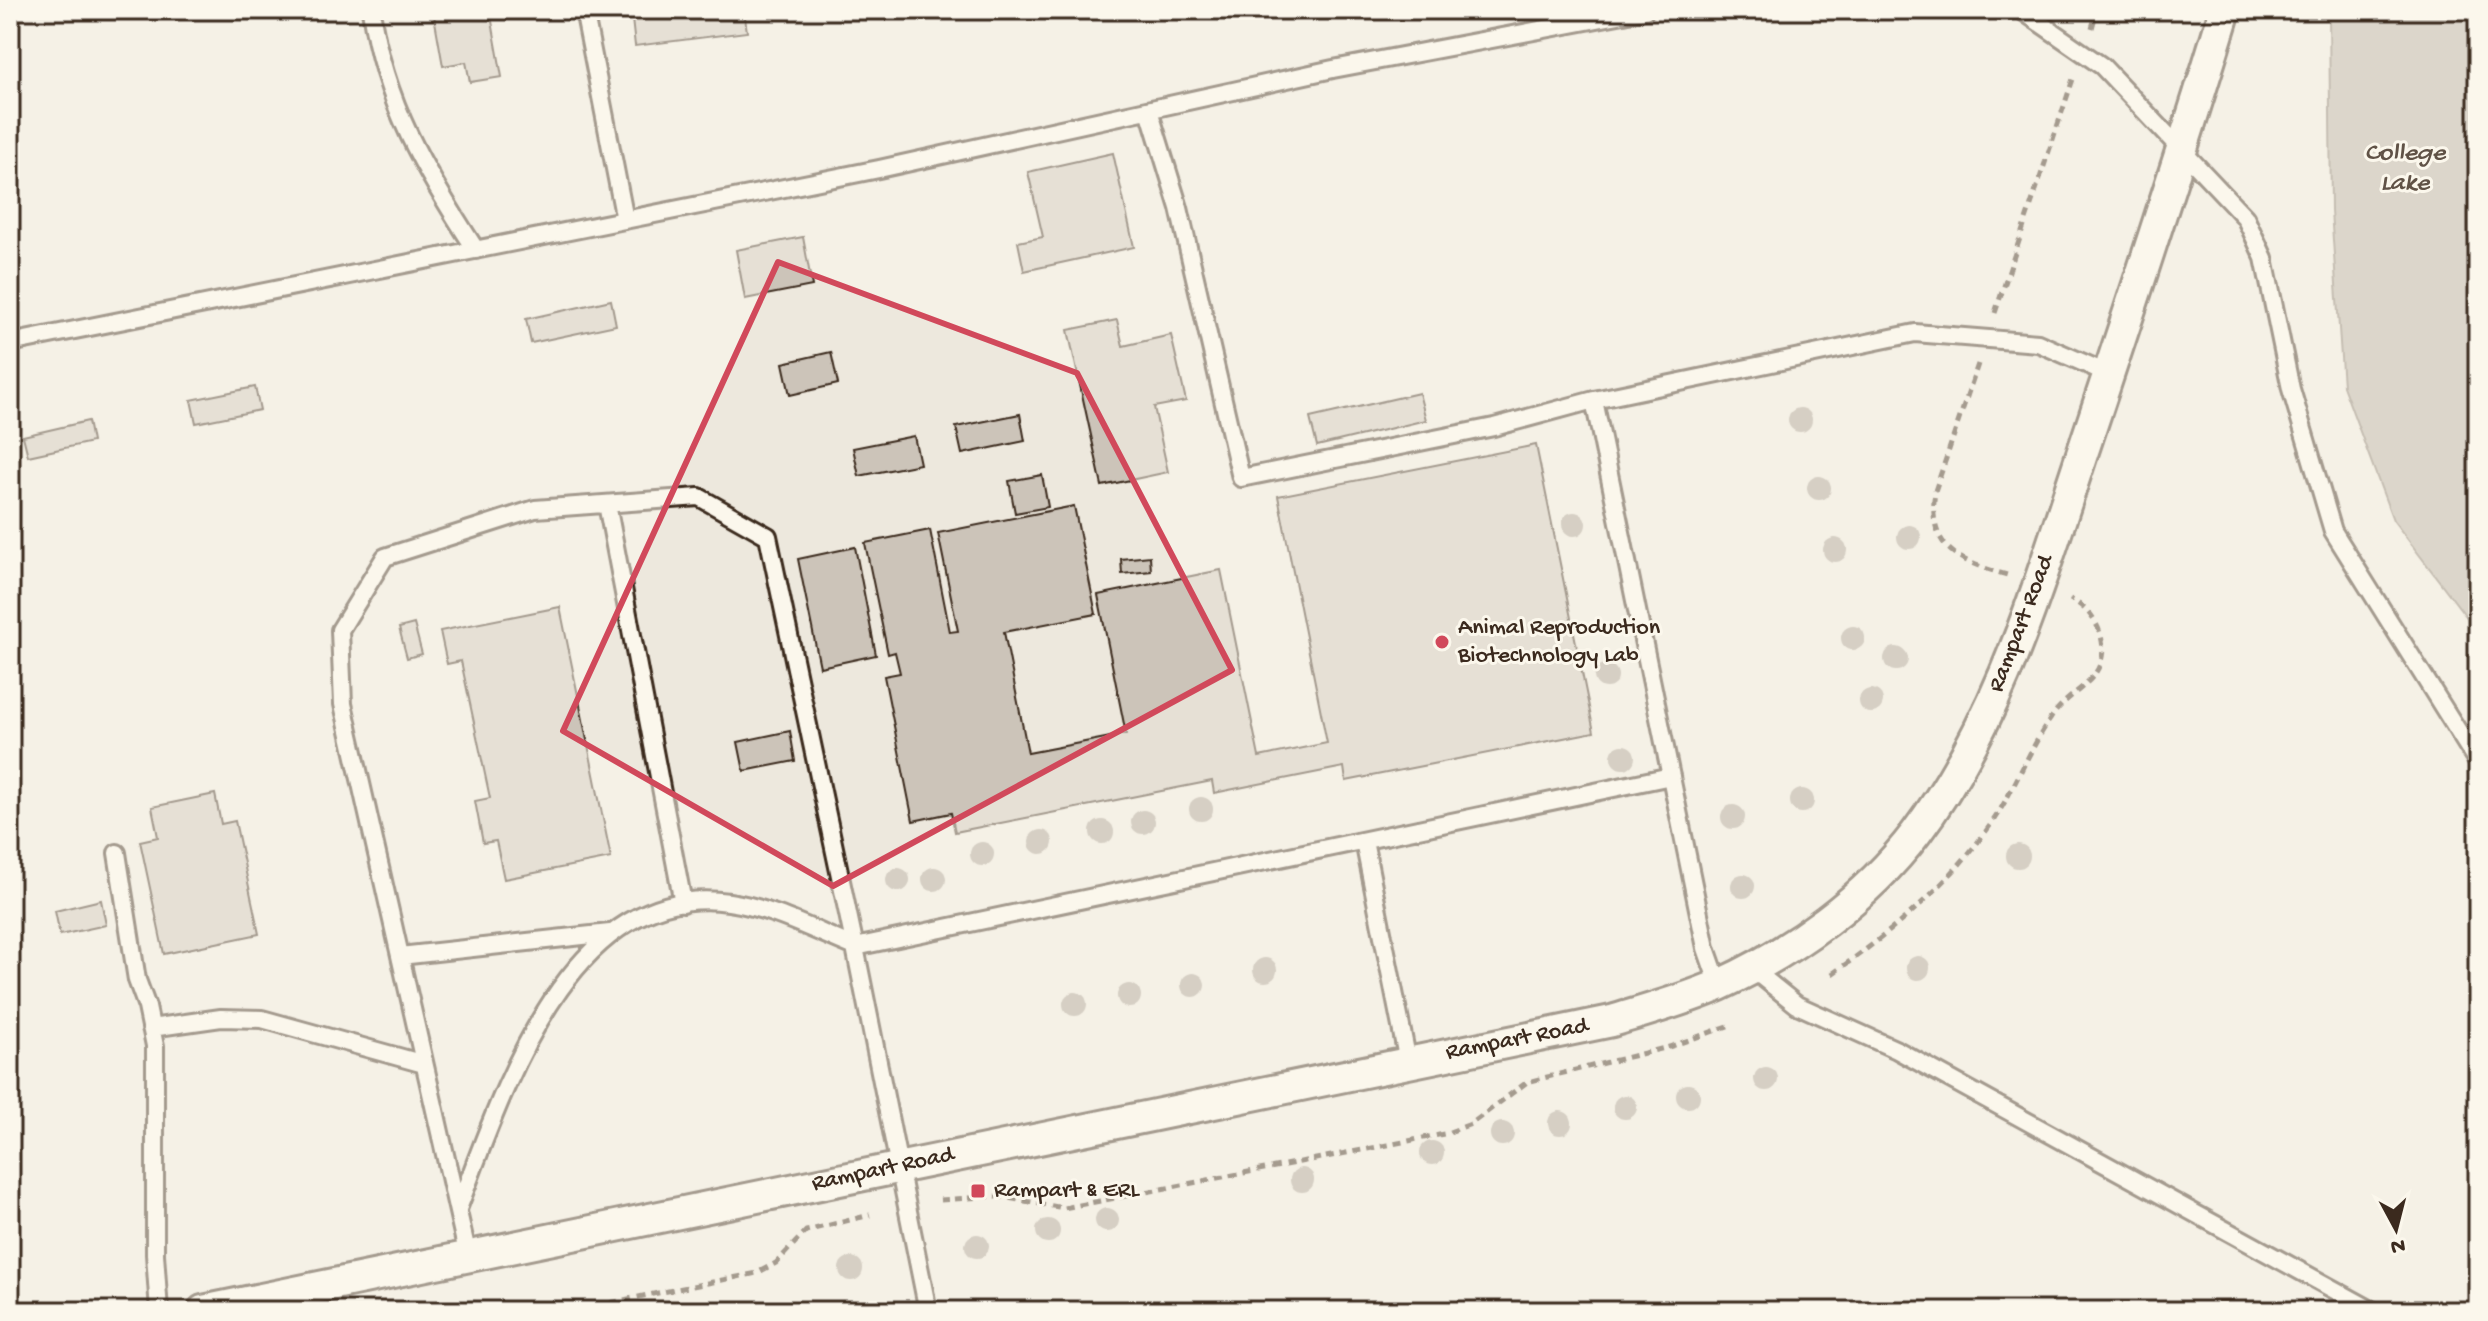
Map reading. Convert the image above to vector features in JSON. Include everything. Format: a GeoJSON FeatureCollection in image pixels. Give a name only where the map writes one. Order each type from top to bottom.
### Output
{"type":"FeatureCollection","features":[{"type":"Feature","properties":{"kind":"street","name":"Rampart Road"},"geometry":{"type":"LineString","coordinates":[[203,1311],[1612,1021],[1719,985],[1794,943],[1858,895],[1915,834],[1971,747],[2017,650],[2182,153],[2225,10]]}},
{"type":"Feature","properties":{"kind":"lane"},"geometry":{"type":"LineString","coordinates":[[371,10],[390,95],[424,170],[476,250]]}},
{"type":"Feature","properties":{"kind":"lane"},"geometry":{"type":"LineString","coordinates":[[584,10],[625,220]]}},
{"type":"Feature","properties":{"kind":"lane"},"geometry":{"type":"LineString","coordinates":[[10,343],[625,220],[1333,69],[1645,10]]}},
{"type":"Feature","properties":{"kind":"lane"},"geometry":{"type":"LineString","coordinates":[[2021,10],[2102,66],[2245,217],[2264,258],[2291,389],[2333,531],[2478,763]]}},
{"type":"Feature","properties":{"kind":"lane"},"geometry":{"type":"LineString","coordinates":[[1149,110],[1179,208],[1241,478],[1494,427],[1594,400],[1915,333],[2038,343],[2109,374]]}},
{"type":"Feature","properties":{"kind":"lane"},"geometry":{"type":"LineString","coordinates":[[1594,400],[1706,948],[1719,985]]}},
{"type":"Feature","properties":{"kind":"lane"},"geometry":{"type":"LineString","coordinates":[[468,1256],[343,704],[340,630],[385,557],[535,509],[699,497],[768,536],[928,1311]]}},
{"type":"Feature","properties":{"kind":"lane"},"geometry":{"type":"LineString","coordinates":[[607,504],[683,903]]}},
{"type":"Feature","properties":{"kind":"lane"},"geometry":{"type":"LineString","coordinates":[[458,1210],[499,1104],[531,1038],[569,975],[610,933],[646,911],[683,903],[729,902],[855,947],[1671,776]]}},
{"type":"Feature","properties":{"kind":"lane"},"geometry":{"type":"LineString","coordinates":[[1364,841],[1408,1062]]}},
{"type":"Feature","properties":{"kind":"lane"},"geometry":{"type":"LineString","coordinates":[[117,853],[137,980],[151,1028],[157,1132],[155,1254],[159,1311]]}},
{"type":"Feature","properties":{"kind":"lane"},"geometry":{"type":"LineString","coordinates":[[400,956],[610,933]]}},
{"type":"Feature","properties":{"kind":"lane"},"geometry":{"type":"LineString","coordinates":[[1751,968],[1797,1005],[1897,1050],[2373,1311]]}},
{"type":"Feature","properties":{"kind":"lane"},"geometry":{"type":"LineString","coordinates":[[151,1028],[221,1018],[262,1019],[424,1064]]}},
{"type":"Feature","properties":{"kind":"path"},"geometry":{"type":"LineString","coordinates":[[2092,27],[2097,10]]}},
{"type":"Feature","properties":{"kind":"path"},"geometry":{"type":"LineString","coordinates":[[1996,310],[2074,78]]}},
{"type":"Feature","properties":{"kind":"path"},"geometry":{"type":"LineString","coordinates":[[1977,364],[1935,491],[1932,512],[1937,534],[1949,551],[1969,564],[2017,577]]}},
{"type":"Feature","properties":{"kind":"path"},"geometry":{"type":"LineString","coordinates":[[1832,974],[1883,938],[1959,868],[1992,822],[2051,717],[2097,671],[2101,633],[2093,615],[2071,600]]}},
{"type":"Feature","properties":{"kind":"path"},"geometry":{"type":"LineString","coordinates":[[940,1200],[969,1195],[996,1196],[1064,1208],[1444,1134],[1483,1117],[1527,1082],[1669,1047],[1728,1026]]}},
{"type":"Feature","properties":{"kind":"path"},"geometry":{"type":"LineString","coordinates":[[569,1311],[757,1273],[776,1263],[806,1231],[870,1215]]}},
{"type":"Feature","properties":{"kind":"highlighted area"},"geometry":{"type":"Polygon","coordinates":[[[778,262],[1077,373],[1232,670],[833,886],[563,731],[778,262]]]}},
{"type":"Feature","properties":{"kind":"shaded area"},"geometry":{"type":"Polygon","coordinates":[[[10,10],[2329,10],[2331,211],[2393,520],[2478,632],[2478,1311],[10,1311],[10,10]]]}},
{"type":"Feature","properties":{"kind":"water","name":"College Lake"},"geometry":{"type":"Polygon","coordinates":[[[2329,10],[2478,10],[2478,632],[2393,520],[2343,386],[2331,211],[2329,10]]]}},
{"type":"Feature","properties":{"kind":"building"},"geometry":{"type":"Polygon","coordinates":[[[433,10],[490,10],[502,77],[470,82],[466,62],[443,66],[433,10]]]}},
{"type":"Feature","properties":{"kind":"building"},"geometry":{"type":"Polygon","coordinates":[[[631,10],[744,10],[747,32],[635,46],[631,10]]]}},
{"type":"Feature","properties":{"kind":"building"},"geometry":{"type":"Polygon","coordinates":[[[1113,153],[1134,247],[1024,271],[1018,242],[1043,237],[1028,172],[1113,153]]]}},
{"type":"Feature","properties":{"kind":"building"},"geometry":{"type":"Polygon","coordinates":[[[803,237],[812,286],[745,299],[736,250],[803,237]]]}},
{"type":"Feature","properties":{"kind":"building"},"geometry":{"type":"Polygon","coordinates":[[[611,300],[616,325],[531,343],[526,319],[611,300]]]}},
{"type":"Feature","properties":{"kind":"building"},"geometry":{"type":"Polygon","coordinates":[[[1117,320],[1123,346],[1171,335],[1186,401],[1154,407],[1168,472],[1102,486],[1068,330],[1117,320]]]}},
{"type":"Feature","properties":{"kind":"building"},"geometry":{"type":"Polygon","coordinates":[[[831,352],[838,384],[790,395],[783,363],[831,352]]]}},
{"type":"Feature","properties":{"kind":"building"},"geometry":{"type":"Polygon","coordinates":[[[255,387],[260,410],[196,423],[191,400],[255,387]]]}},
{"type":"Feature","properties":{"kind":"building"},"geometry":{"type":"Polygon","coordinates":[[[1419,393],[1426,420],[1317,446],[1310,418],[1419,393]]]}},
{"type":"Feature","properties":{"kind":"building"},"geometry":{"type":"Polygon","coordinates":[[[1020,414],[1025,441],[962,454],[956,427],[1020,414]]]}},
{"type":"Feature","properties":{"kind":"building"},"geometry":{"type":"Polygon","coordinates":[[[88,421],[92,442],[28,456],[23,436],[88,421]]]}},
{"type":"Feature","properties":{"kind":"building"},"geometry":{"type":"Polygon","coordinates":[[[914,436],[920,464],[859,476],[853,448],[914,436]]]}},
{"type":"Feature","properties":{"kind":"building","name":"Animal Reproduction Biotechnology Lab"},"geometry":{"type":"Polygon","coordinates":[[[1536,445],[1594,732],[1346,781],[1344,767],[1214,793],[1212,781],[955,832],[951,813],[913,821],[884,676],[900,673],[895,652],[888,654],[865,543],[930,530],[950,632],[958,631],[938,533],[1074,506],[1096,614],[1004,632],[1028,753],[1126,734],[1098,595],[1221,570],[1259,757],[1327,743],[1278,496],[1536,445]]]}},
{"type":"Feature","properties":{"kind":"building"},"geometry":{"type":"Polygon","coordinates":[[[1042,475],[1048,507],[1015,513],[1009,481],[1042,475]]]}},
{"type":"Feature","properties":{"kind":"building"},"geometry":{"type":"Polygon","coordinates":[[[855,547],[876,655],[820,667],[798,559],[855,547]]]}},
{"type":"Feature","properties":{"kind":"building"},"geometry":{"type":"Polygon","coordinates":[[[1150,556],[1151,571],[1122,574],[1121,559],[1150,556]]]}},
{"type":"Feature","properties":{"kind":"building"},"geometry":{"type":"Polygon","coordinates":[[[560,607],[611,858],[504,879],[496,841],[483,843],[475,801],[490,798],[461,661],[447,664],[440,631],[560,607]]]}},
{"type":"Feature","properties":{"kind":"building"},"geometry":{"type":"Polygon","coordinates":[[[414,624],[422,654],[407,658],[399,628],[414,624]]]}},
{"type":"Feature","properties":{"kind":"building"},"geometry":{"type":"Polygon","coordinates":[[[790,731],[795,761],[744,771],[738,742],[790,731]]]}},
{"type":"Feature","properties":{"kind":"building"},"geometry":{"type":"Polygon","coordinates":[[[215,794],[221,824],[235,821],[259,934],[164,954],[140,841],[158,837],[152,807],[215,794]]]}},
{"type":"Feature","properties":{"kind":"building"},"geometry":{"type":"Polygon","coordinates":[[[101,900],[106,925],[60,935],[55,911],[101,900]]]}},
{"type":"Feature","properties":{"kind":"place","name":"Animal Reproduction Biotechnology Lab"},"geometry":{"type":"Point","coordinates":[1442,642]}},
{"type":"Feature","properties":{"kind":"place","name":"Rampart & ERL"},"geometry":{"type":"Point","coordinates":[978,1191]}}]}
